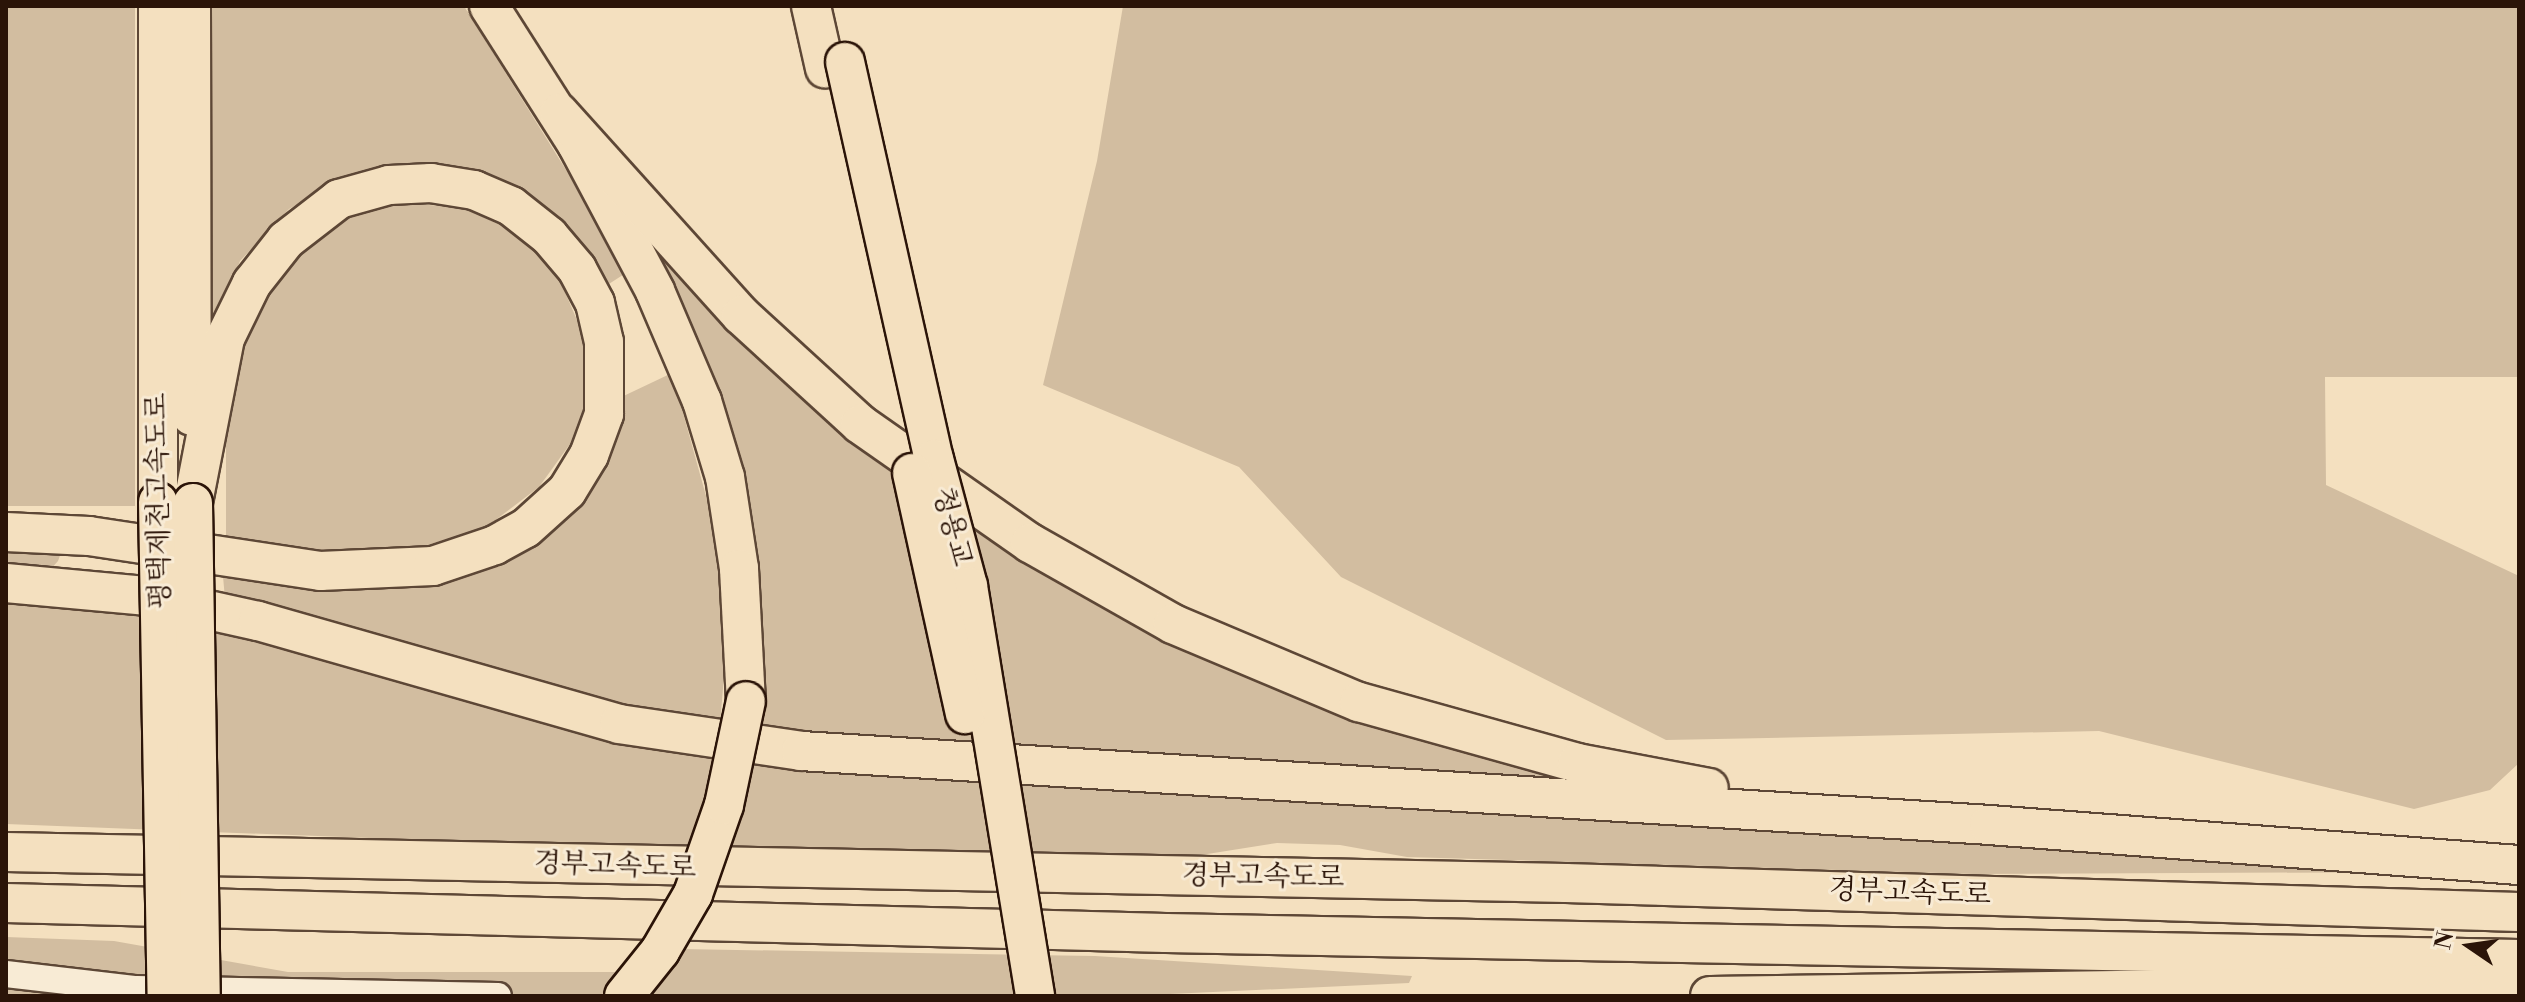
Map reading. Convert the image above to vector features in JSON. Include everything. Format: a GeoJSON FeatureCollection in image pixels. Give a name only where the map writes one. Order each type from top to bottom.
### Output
{"type":"FeatureCollection","features":[{"type":"Feature","properties":{"kind":"highway","name":"평택제천고속도로"},"geometry":{"type":"LineString","coordinates":[[158,6],[175,502],[201,996]]}},
{"type":"Feature","properties":{"kind":"highway","name":"평택제천고속도로"},"geometry":{"type":"LineString","coordinates":[[167,996],[175,502],[191,6]]}},
{"type":"Feature","properties":{"kind":"highway"},"geometry":{"type":"LineString","coordinates":[[489,6],[559,113],[655,291],[702,401],[725,477],[739,569],[746,701],[724,805],[693,894],[660,951],[624,996]]}},
{"type":"Feature","properties":{"kind":"highway"},"geometry":{"type":"LineString","coordinates":[[811,6],[835,65]]}},
{"type":"Feature","properties":{"kind":"highway"},"geometry":{"type":"LineString","coordinates":[[832,6],[835,65]]}},
{"type":"Feature","properties":{"kind":"highway","name":"청용교"},"geometry":{"type":"LineString","coordinates":[[835,65],[958,677],[1012,996]]}},
{"type":"Feature","properties":{"kind":"highway","name":"청용교"},"geometry":{"type":"LineString","coordinates":[[835,65],[968,586],[1035,996]]}},
{"type":"Feature","properties":{"kind":"highway"},"geometry":{"type":"LineString","coordinates":[[559,113],[741,315],[860,424],[1030,543],[1173,624],[1359,702],[1577,763],[1712,789],[1989,825]]}},
{"type":"Feature","properties":{"kind":"highway"},"geometry":{"type":"LineString","coordinates":[[6,532],[89,536],[320,571],[433,566],[495,545],[526,528],[567,491],[589,455],[604,414],[604,342],[595,303],[577,269],[549,236],[511,206],[474,190],[431,183],[389,185],[339,199],[286,240],[252,283],[225,338],[175,502]]}},
{"type":"Feature","properties":{"kind":"highway"},"geometry":{"type":"LineString","coordinates":[[6,583],[159,599],[258,621],[619,724],[787,750],[1989,825],[2519,865]]}},
{"type":"Feature","properties":{"kind":"highway","name":"경부고속도로"},"geometry":{"type":"LineString","coordinates":[[6,852],[1550,882],[2519,912]]}},
{"type":"Feature","properties":{"kind":"highway","name":"경부고속도로"},"geometry":{"type":"LineString","coordinates":[[6,903],[2519,959]]}},
{"type":"Feature","properties":{"kind":"highway"},"geometry":{"type":"LineString","coordinates":[[1710,996],[2519,984]]}},
{"type":"Feature","properties":{"kind":"lane"},"geometry":{"type":"LineString","coordinates":[[6,974],[136,989],[498,996]]}},
{"type":"Feature","properties":{"kind":"shaded area"},"geometry":{"type":"Polygon","coordinates":[[[6,6],[135,6],[135,506],[6,506],[6,6]]]}},
{"type":"Feature","properties":{"kind":"shaded area"},"geometry":{"type":"Polygon","coordinates":[[[208,6],[464,6],[629,271],[598,291],[437,169],[350,174],[289,209],[240,261],[208,342],[208,6]]]}},
{"type":"Feature","properties":{"kind":"shaded area"},"geometry":{"type":"Polygon","coordinates":[[[1123,6],[2519,6],[2519,377],[2325,377],[2326,485],[2519,576],[2519,763],[2490,790],[2414,809],[2099,731],[1666,740],[1341,577],[1239,467],[1043,385],[1097,161],[1123,6]]]}},
{"type":"Feature","properties":{"kind":"shaded area"},"geometry":{"type":"Polygon","coordinates":[[[395,203],[461,207],[518,233],[557,273],[585,339],[590,385],[578,433],[539,487],[485,528],[417,548],[352,556],[265,548],[226,538],[226,432],[248,328],[291,256],[334,223],[395,203]]]}},
{"type":"Feature","properties":{"kind":"shaded area"},"geometry":{"type":"Polygon","coordinates":[[[640,220],[1084,586],[1603,786],[763,732],[765,667],[756,568],[640,220]]]}},
{"type":"Feature","properties":{"kind":"shaded area"},"geometry":{"type":"Polygon","coordinates":[[[672,373],[719,543],[727,641],[720,724],[618,710],[225,599],[222,565],[317,579],[551,520],[613,401],[672,373]]]}},
{"type":"Feature","properties":{"kind":"shaded area"},"geometry":{"type":"Polygon","coordinates":[[[6,539],[62,550],[50,570],[6,570],[6,539]]]}},
{"type":"Feature","properties":{"kind":"shaded area"},"geometry":{"type":"Polygon","coordinates":[[[6,594],[132,606],[533,712],[2431,872],[1973,874],[1407,857],[1340,845],[1277,843],[1201,855],[600,847],[6,824],[6,594]]]}},
{"type":"Feature","properties":{"kind":"shaded area"},"geometry":{"type":"Polygon","coordinates":[[[6,937],[114,941],[288,972],[616,972],[681,949],[1095,956],[1412,976],[1409,983],[1127,996],[6,996],[6,937]]]}}]}
